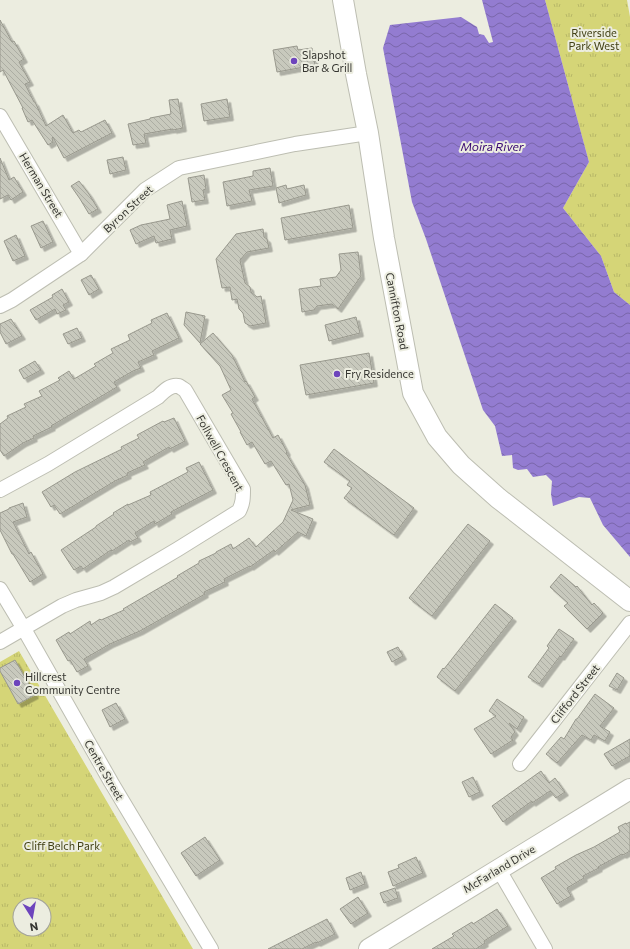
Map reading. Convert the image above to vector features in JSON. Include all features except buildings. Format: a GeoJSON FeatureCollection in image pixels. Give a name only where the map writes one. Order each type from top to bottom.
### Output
{"type":"FeatureCollection","features":[{"type":"Feature","properties":{"kind":"main road","name":"Cannifton Road"},"geometry":{"type":"LineString","coordinates":[[343,0],[368,133],[384,238],[413,393],[437,437],[461,465],[498,498],[630,601]]}},
{"type":"Feature","properties":{"kind":"main road","name":"McFarland Drive"},"geometry":{"type":"LineString","coordinates":[[369,949],[630,789]]}},
{"type":"Feature","properties":{"kind":"street","name":"Herman Street"},"geometry":{"type":"LineString","coordinates":[[0,116],[81,254]]}},
{"type":"Feature","properties":{"kind":"street","name":"Byron Street"},"geometry":{"type":"LineString","coordinates":[[0,306],[12,300],[81,254],[145,190],[179,168],[295,144],[368,133]]}},
{"type":"Feature","properties":{"kind":"street","name":"Follwell Crescent"},"geometry":{"type":"LineString","coordinates":[[0,490],[48,464],[158,397],[166,389],[175,386],[179,386],[185,390],[242,489],[242,505],[239,511],[114,587],[62,606],[24,629]]}},
{"type":"Feature","properties":{"kind":"street","name":"Centre Street"},"geometry":{"type":"LineString","coordinates":[[0,589],[111,782],[210,949]]}},
{"type":"Feature","properties":{"kind":"street","name":"Clifford Street"},"geometry":{"type":"LineString","coordinates":[[520,764],[630,623]]}},
{"type":"Feature","properties":{"kind":"street"},"geometry":{"type":"LineString","coordinates":[[0,642],[24,629]]}},
{"type":"Feature","properties":{"kind":"street"},"geometry":{"type":"LineString","coordinates":[[499,870],[545,949]]}},
{"type":"Feature","properties":{"kind":"green space","name":"Riverside Park West"},"geometry":{"type":"Polygon","coordinates":[[[545,0],[627,0],[630,17],[630,305],[614,292],[601,256],[563,208],[589,162],[545,0]]]}},
{"type":"Feature","properties":{"kind":"green space","name":"Cliff Belch Park"},"geometry":{"type":"Polygon","coordinates":[[[19,651],[193,949],[0,949],[0,662],[19,651]]]}},
{"type":"Feature","properties":{"kind":"water","name":"Moira River"},"geometry":{"type":"Polygon","coordinates":[[[482,0],[545,0],[589,162],[563,208],[601,256],[614,292],[630,305],[630,557],[603,525],[590,498],[579,497],[553,506],[551,494],[552,481],[546,475],[533,477],[527,469],[518,470],[513,468],[512,455],[502,456],[495,426],[483,410],[426,239],[412,202],[383,48],[390,25],[461,17],[477,27],[479,34],[484,35],[489,43],[493,42],[482,0]]]}},
{"type":"Feature","properties":{"kind":"place","name":"Slapshot Bar & Grill"},"geometry":{"type":"Point","coordinates":[294,61]}},
{"type":"Feature","properties":{"kind":"place","name":"Fry Residence"},"geometry":{"type":"Point","coordinates":[337,374]}},
{"type":"Feature","properties":{"kind":"place","name":"Hillcrest Community Centre"},"geometry":{"type":"Point","coordinates":[17,683]}}]}
